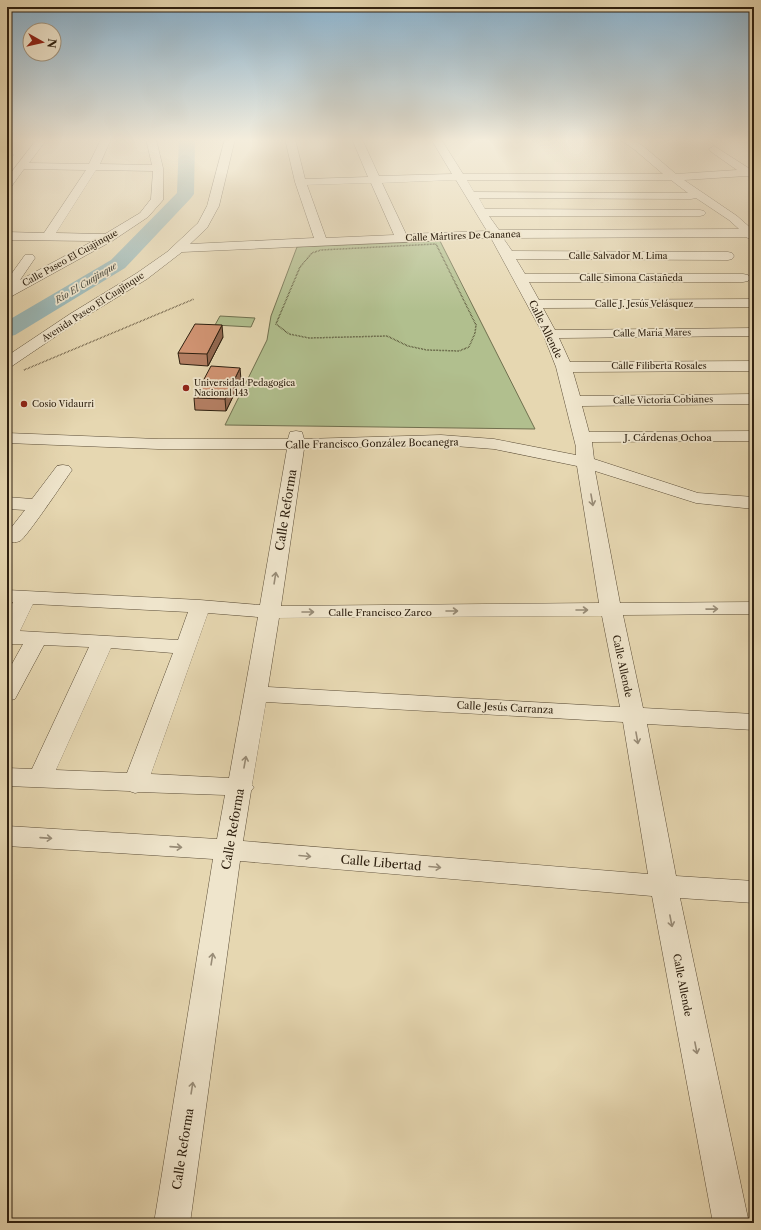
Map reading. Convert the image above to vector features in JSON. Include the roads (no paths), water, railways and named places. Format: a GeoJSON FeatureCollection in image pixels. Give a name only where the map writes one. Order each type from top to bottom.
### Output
{"type":"FeatureCollection","features":[{"type":"Feature","properties":{"kind":"street"},"geometry":{"type":"LineString","coordinates":[[48,236],[74,196]]}},
{"type":"Feature","properties":{"kind":"street","name":"Calle Paseo El Cuajinque"},"geometry":{"type":"LineString","coordinates":[[7,293],[108,238],[144,215],[157,200],[157,196]]}},
{"type":"Feature","properties":{"kind":"street","name":"Avenida Paseo El Cuajinque"},"geometry":{"type":"LineString","coordinates":[[7,363],[142,276],[178,248],[203,225],[213,206],[215,196]]}},
{"type":"Feature","properties":{"kind":"street"},"geometry":{"type":"LineString","coordinates":[[305,196],[321,241]]}},
{"type":"Feature","properties":{"kind":"street"},"geometry":{"type":"LineString","coordinates":[[383,196],[401,238]]}},
{"type":"Feature","properties":{"kind":"street","name":"Calle Allende"},"geometry":{"type":"LineString","coordinates":[[471,196],[508,255],[550,334],[564,367],[584,451],[611,610],[633,714],[664,886],[731,1223]]}},
{"type":"Feature","properties":{"kind":"street"},"geometry":{"type":"LineString","coordinates":[[693,196],[700,213],[754,295]]}},
{"type":"Feature","properties":{"kind":"street"},"geometry":{"type":"LineString","coordinates":[[698,196],[733,218],[752,235]]}},
{"type":"Feature","properties":{"kind":"street"},"geometry":{"type":"LineString","coordinates":[[481,212],[700,213]]}},
{"type":"Feature","properties":{"kind":"street"},"geometry":{"type":"LineString","coordinates":[[733,218],[754,219]]}},
{"type":"Feature","properties":{"kind":"street","name":"Calle Mártires De Cananea"},"geometry":{"type":"LineString","coordinates":[[178,248],[496,234],[752,235]]}},
{"type":"Feature","properties":{"kind":"street"},"geometry":{"type":"LineString","coordinates":[[7,236],[108,238]]}},
{"type":"Feature","properties":{"kind":"street","name":"Calle Salvador M. Lima"},"geometry":{"type":"LineString","coordinates":[[508,255],[728,256]]}},
{"type":"Feature","properties":{"kind":"street"},"geometry":{"type":"LineString","coordinates":[[7,290],[29,258]]}},
{"type":"Feature","properties":{"kind":"street","name":"Calle Simona Castañeda"},"geometry":{"type":"LineString","coordinates":[[520,278],[743,278]]}},
{"type":"Feature","properties":{"kind":"street","name":"Calle J. Jesús Velásquez"},"geometry":{"type":"LineString","coordinates":[[534,304],[754,303]]}},
{"type":"Feature","properties":{"kind":"street","name":"Calle María Mares"},"geometry":{"type":"LineString","coordinates":[[550,334],[754,332]]}},
{"type":"Feature","properties":{"kind":"street","name":"Calle Filiberta Rosales"},"geometry":{"type":"LineString","coordinates":[[564,367],[754,366]]}},
{"type":"Feature","properties":{"kind":"street","name":"Calle Victoria Cobianes"},"geometry":{"type":"LineString","coordinates":[[572,401],[754,399]]}},
{"type":"Feature","properties":{"kind":"street","name":"Calle Francisco González Bocanegra"},"geometry":{"type":"LineString","coordinates":[[7,427],[159,439]]}},
{"type":"Feature","properties":{"kind":"street","name":"J. Cárdenas Ochoa"},"geometry":{"type":"LineString","coordinates":[[584,451],[754,436]]}},
{"type":"Feature","properties":{"kind":"street","name":"Calle Francisco González Bocanegra"},"geometry":{"type":"LineString","coordinates":[[7,438],[442,440],[584,451],[694,486],[720,491],[754,494]]}},
{"type":"Feature","properties":{"kind":"street","name":"Calle Reforma"},"geometry":{"type":"LineString","coordinates":[[172,1223],[228,850],[256,694],[296,440]]}},
{"type":"Feature","properties":{"kind":"street","name":"Calle Francisco González Bocanegra"},"geometry":{"type":"LineString","coordinates":[[584,451],[696,498],[754,503]]}},
{"type":"Feature","properties":{"kind":"street"},"geometry":{"type":"LineString","coordinates":[[14,537],[63,470]]}},
{"type":"Feature","properties":{"kind":"street"},"geometry":{"type":"LineString","coordinates":[[7,503],[38,505]]}},
{"type":"Feature","properties":{"kind":"street"},"geometry":{"type":"LineString","coordinates":[[17,596],[7,636],[37,639],[103,640],[186,647]]}},
{"type":"Feature","properties":{"kind":"street","name":"Calle Francisco Zarco"},"geometry":{"type":"LineString","coordinates":[[17,596],[200,606],[269,612],[754,608]]}},
{"type":"Feature","properties":{"kind":"street"},"geometry":{"type":"LineString","coordinates":[[135,784],[200,606]]}},
{"type":"Feature","properties":{"kind":"street"},"geometry":{"type":"LineString","coordinates":[[7,694],[37,639]]}},
{"type":"Feature","properties":{"kind":"street"},"geometry":{"type":"LineString","coordinates":[[40,779],[103,640]]}},
{"type":"Feature","properties":{"kind":"street","name":"Calle Jesús Carranza"},"geometry":{"type":"LineString","coordinates":[[256,694],[754,722]]}},
{"type":"Feature","properties":{"kind":"street"},"geometry":{"type":"LineString","coordinates":[[7,777],[135,784],[240,787]]}},
{"type":"Feature","properties":{"kind":"street","name":"Calle Libertad"},"geometry":{"type":"LineString","coordinates":[[7,836],[228,850],[754,892]]}},
{"type":"Feature","properties":{"kind":"waterway","name":"Río El Cuajinque"},"geometry":{"type":"LineString","coordinates":[[7,330],[118,264],[183,196]]}},
{"type":"Feature","properties":{"kind":"place","name":"Universidad Pedagogica Nacional 143"},"geometry":{"type":"Point","coordinates":[186,388]}},
{"type":"Feature","properties":{"kind":"place","name":"Cosio Vidaurri"},"geometry":{"type":"Point","coordinates":[24,404]}}]}
